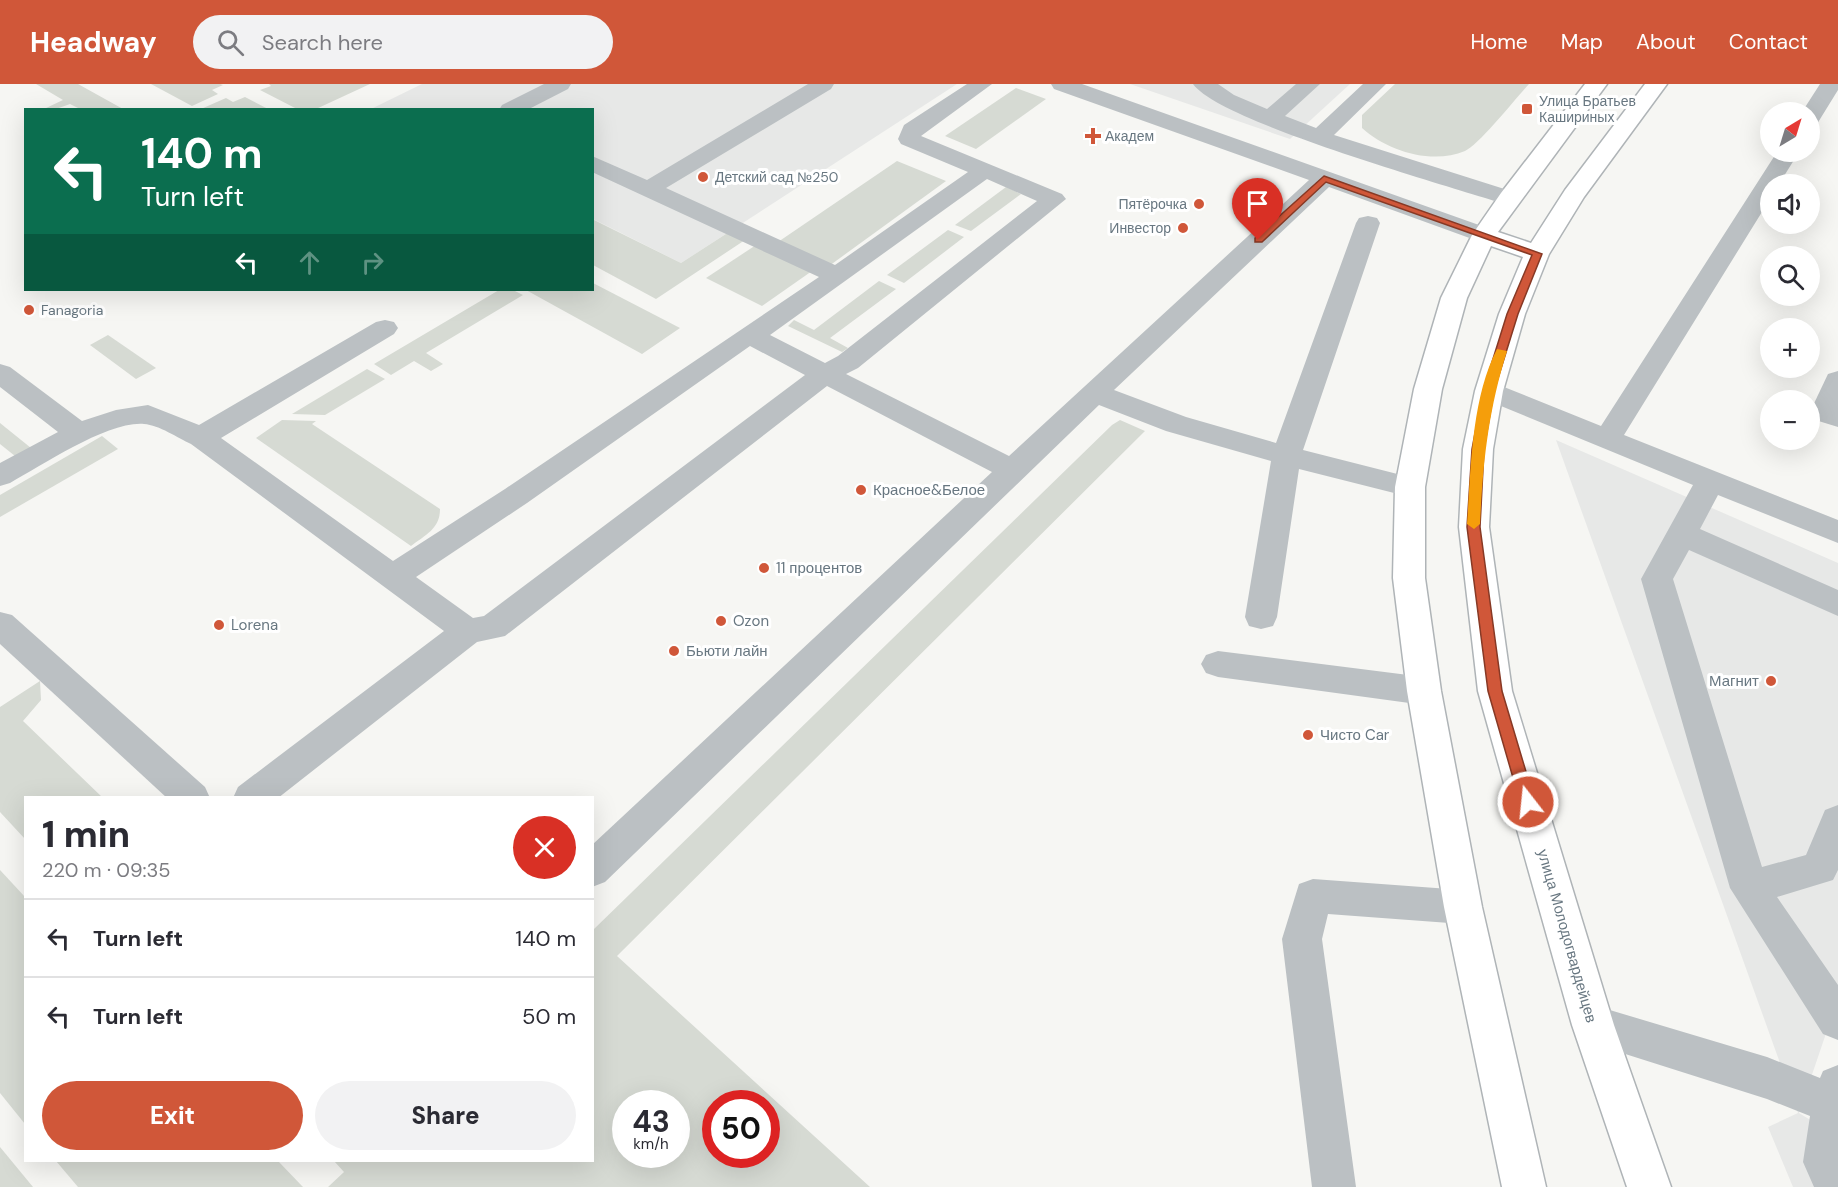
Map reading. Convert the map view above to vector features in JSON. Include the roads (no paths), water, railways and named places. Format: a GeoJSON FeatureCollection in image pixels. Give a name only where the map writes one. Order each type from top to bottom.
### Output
{"type":"FeatureCollection","features":[{"type":"Feature","properties":{"kind":"main road"},"geometry":{"type":"LineString","coordinates":[[1524,1187],[1463,907],[1424,691],[1409,578],[1410,487],[1428,389],[1454,298],[1484,235],[1509,198],[1596,84]]}},
{"type":"Feature","properties":{"kind":"main road","name":"улица Молодогвардейцев"},"geometry":{"type":"LineString","coordinates":[[1648,1187],[1593,1025],[1495,691],[1474,527],[1478,449],[1489,391],[1512,314],[1537,254],[1573,195],[1656,84]]}},
{"type":"Feature","properties":{"kind":"main road"},"geometry":{"type":"LineString","coordinates":[[1484,235],[1537,254]]}},
{"type":"Feature","properties":{"kind":"lane"},"geometry":{"type":"LineString","coordinates":[[514,108],[560,84]]}},
{"type":"Feature","properties":{"kind":"lane"},"geometry":{"type":"LineString","coordinates":[[648,189],[823,84]]}},
{"type":"Feature","properties":{"kind":"lane"},"geometry":{"type":"LineString","coordinates":[[254,796],[468,631],[493,627],[826,374],[848,362],[1054,199],[909,139],[912,130],[981,84]]}},
{"type":"Feature","properties":{"kind":"lane"},"geometry":{"type":"LineString","coordinates":[[1062,84],[1484,235]]}},
{"type":"Feature","properties":{"kind":"lane"},"geometry":{"type":"LineString","coordinates":[[1204,84],[1226,100],[1319,138],[1509,198]]}},
{"type":"Feature","properties":{"kind":"lane"},"geometry":{"type":"LineString","coordinates":[[1270,117],[1309,84]]}},
{"type":"Feature","properties":{"kind":"lane"},"geometry":{"type":"LineString","coordinates":[[1319,138],[1375,84]]}},
{"type":"Feature","properties":{"kind":"lane"},"geometry":{"type":"LineString","coordinates":[[1820,102],[1831,84]]}},
{"type":"Feature","properties":{"kind":"lane"},"geometry":{"type":"LineString","coordinates":[[1608,438],[1782,162]]}},
{"type":"Feature","properties":{"kind":"lane"},"geometry":{"type":"LineString","coordinates":[[594,164],[838,276]]}},
{"type":"Feature","properties":{"kind":"lane"},"geometry":{"type":"LineString","coordinates":[[392,577],[516,496],[731,346],[751,336],[985,170]]}},
{"type":"Feature","properties":{"kind":"lane"},"geometry":{"type":"LineString","coordinates":[[594,868],[1012,470],[1324,179]]}},
{"type":"Feature","properties":{"kind":"lane"},"geometry":{"type":"LineString","coordinates":[[1261,617],[1286,456],[1368,223]]}},
{"type":"Feature","properties":{"kind":"lane"},"geometry":{"type":"LineString","coordinates":[[201,437],[385,328]]}},
{"type":"Feature","properties":{"kind":"lane"},"geometry":{"type":"LineString","coordinates":[[751,336],[1012,470]]}},
{"type":"Feature","properties":{"kind":"lane"},"geometry":{"type":"LineString","coordinates":[[0,373],[78,433]]}},
{"type":"Feature","properties":{"kind":"lane"},"geometry":{"type":"LineString","coordinates":[[1838,380],[1822,412],[1838,418]]}},
{"type":"Feature","properties":{"kind":"lane"},"geometry":{"type":"LineString","coordinates":[[1489,391],[1838,532]]}},
{"type":"Feature","properties":{"kind":"lane"},"geometry":{"type":"LineString","coordinates":[[1094,393],[1176,424],[1286,456],[1410,487]]}},
{"type":"Feature","properties":{"kind":"lane"},"geometry":{"type":"LineString","coordinates":[[0,476],[78,433],[116,418],[148,414],[201,437],[468,631]]}},
{"type":"Feature","properties":{"kind":"lane"},"geometry":{"type":"LineString","coordinates":[[1711,480],[1657,579],[1749,888],[1838,1020]]}},
{"type":"Feature","properties":{"kind":"lane"},"geometry":{"type":"LineString","coordinates":[[1682,534],[1838,604]]}},
{"type":"Feature","properties":{"kind":"lane"},"geometry":{"type":"LineString","coordinates":[[5,637],[190,796]]}},
{"type":"Feature","properties":{"kind":"lane"},"geometry":{"type":"LineString","coordinates":[[1218,664],[1424,691]]}},
{"type":"Feature","properties":{"kind":"lane"},"geometry":{"type":"LineString","coordinates":[[1749,888],[1820,868],[1838,821]]}},
{"type":"Feature","properties":{"kind":"lane"},"geometry":{"type":"LineString","coordinates":[[1334,1187],[1302,939],[1313,896],[1463,907]]}},
{"type":"Feature","properties":{"kind":"lane"},"geometry":{"type":"LineString","coordinates":[[1593,1025],[1836,1099],[1825,1162],[1837,1187]]}},
{"type":"Feature","properties":{"kind":"place","name":"Улица Братьев Кашириных"},"geometry":{"type":"Point","coordinates":[1527,109]}},
{"type":"Feature","properties":{"kind":"place","name":"Академ"},"geometry":{"type":"Point","coordinates":[1093,136]}},
{"type":"Feature","properties":{"kind":"place","name":"Детский сад №250"},"geometry":{"type":"Point","coordinates":[703,177]}},
{"type":"Feature","properties":{"kind":"place","name":"Пятёрочка"},"geometry":{"type":"Point","coordinates":[1199,204]}},
{"type":"Feature","properties":{"kind":"place","name":"Инвестор"},"geometry":{"type":"Point","coordinates":[1183,228]}},
{"type":"Feature","properties":{"kind":"place","name":"Fanagoria"},"geometry":{"type":"Point","coordinates":[29,310]}},
{"type":"Feature","properties":{"kind":"place","name":"Красное&Белое"},"geometry":{"type":"Point","coordinates":[861,490]}},
{"type":"Feature","properties":{"kind":"place","name":"11 процентов"},"geometry":{"type":"Point","coordinates":[764,568]}},
{"type":"Feature","properties":{"kind":"place","name":"Ozon"},"geometry":{"type":"Point","coordinates":[721,621]}},
{"type":"Feature","properties":{"kind":"place","name":"Lorena"},"geometry":{"type":"Point","coordinates":[219,625]}},
{"type":"Feature","properties":{"kind":"place","name":"Бьюти лайн"},"geometry":{"type":"Point","coordinates":[674,651]}},
{"type":"Feature","properties":{"kind":"place","name":"Магнит"},"geometry":{"type":"Point","coordinates":[1771,681]}},
{"type":"Feature","properties":{"kind":"place","name":"Чисто Car"},"geometry":{"type":"Point","coordinates":[1308,735]}}]}
